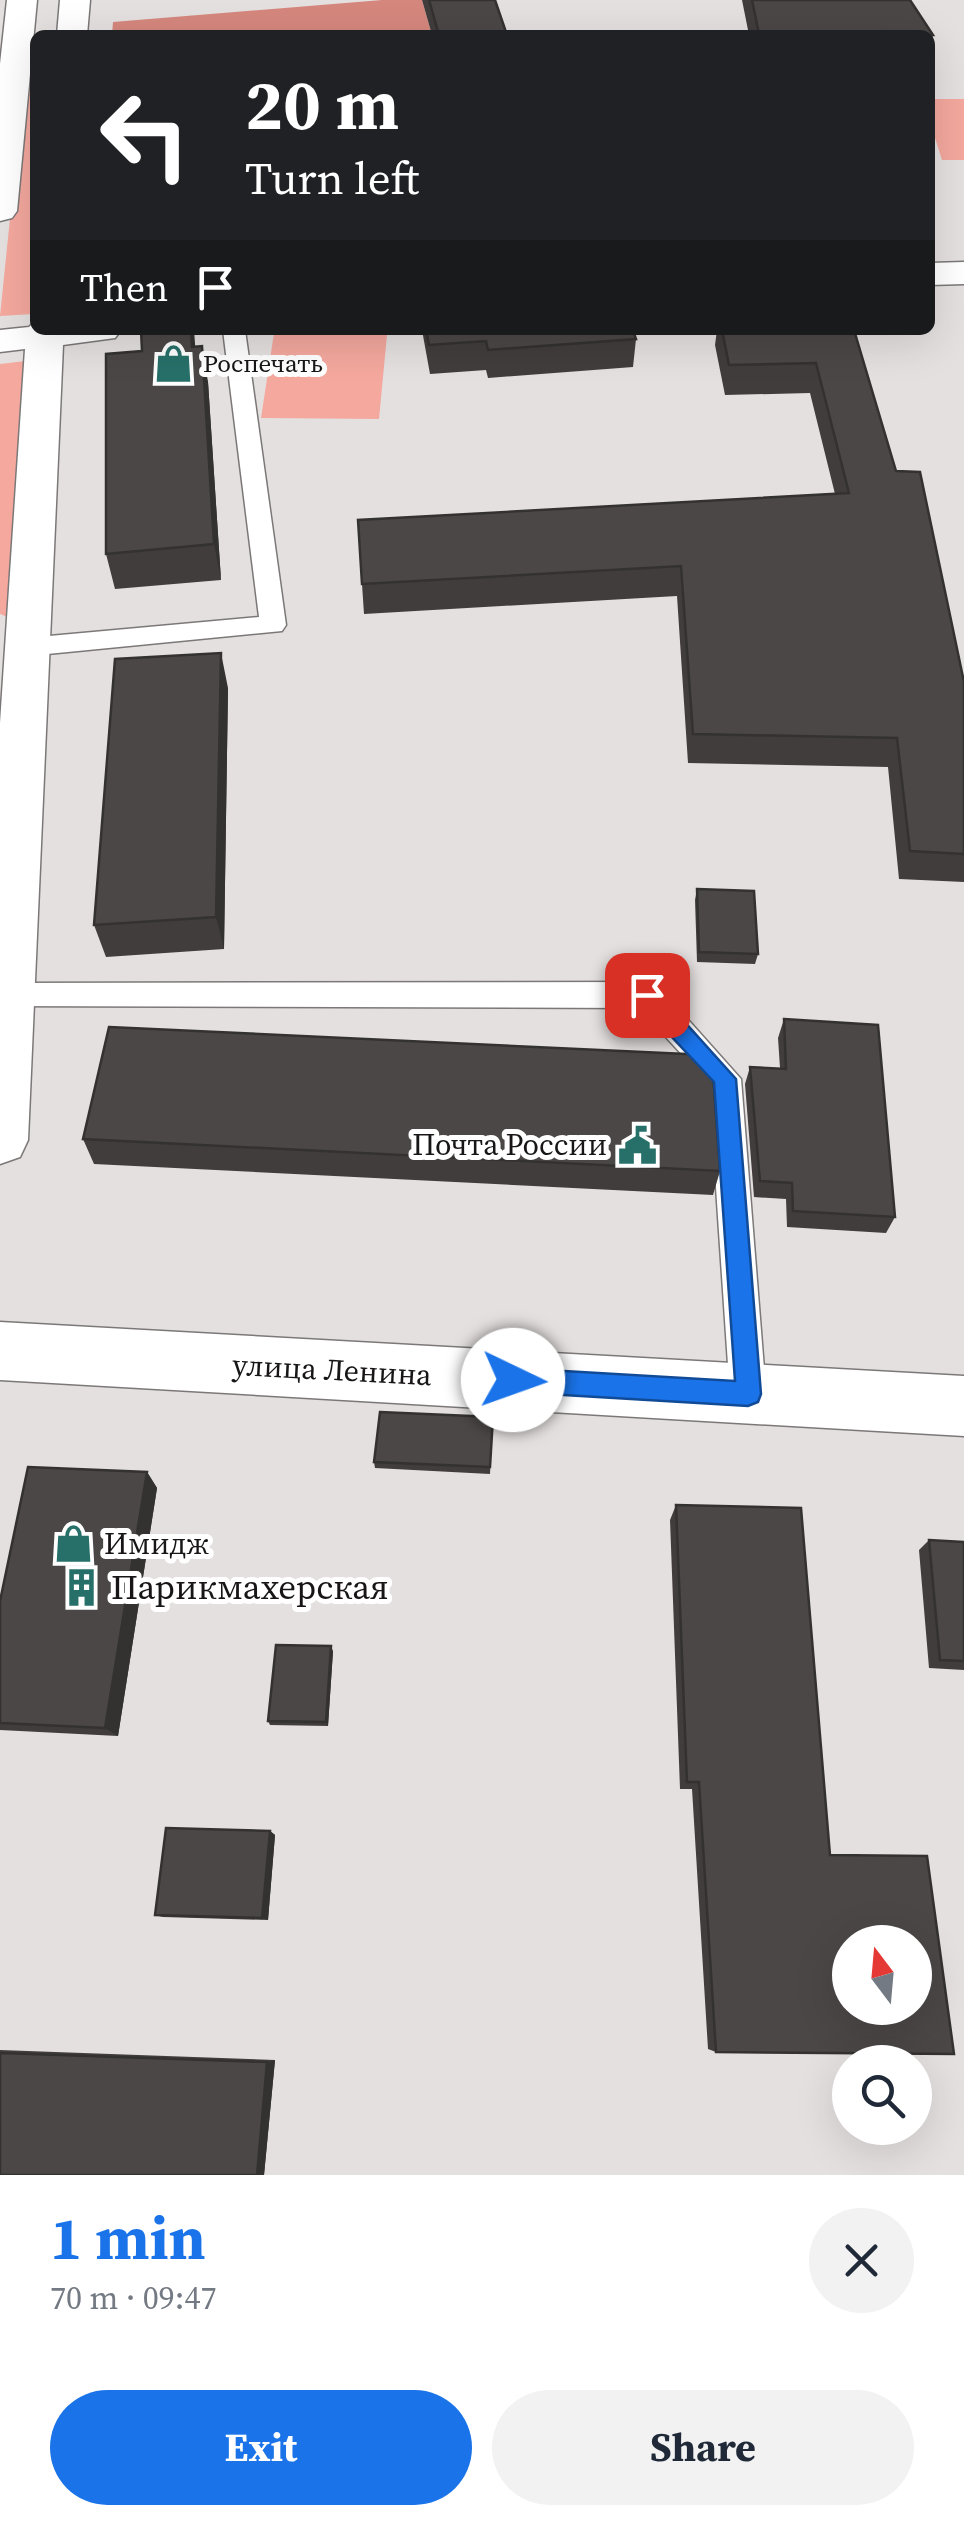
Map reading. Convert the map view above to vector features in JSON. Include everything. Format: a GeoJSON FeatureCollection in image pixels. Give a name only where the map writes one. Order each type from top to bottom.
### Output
{"type":"FeatureCollection","features":[{"type":"Feature","properties":{"kind":"street"},"geometry":{"type":"LineString","coordinates":[[0,211],[22,0]]}},
{"type":"Feature","properties":{"kind":"street"},"geometry":{"type":"LineString","coordinates":[[73,30],[76,0]]}},
{"type":"Feature","properties":{"kind":"street"},"geometry":{"type":"LineString","coordinates":[[935,274],[964,273]]}},
{"type":"Feature","properties":{"kind":"street"},"geometry":{"type":"LineString","coordinates":[[0,1140],[28,647],[30,336]]}},
{"type":"Feature","properties":{"kind":"street","name":"улица Ленина"},"geometry":{"type":"LineString","coordinates":[[0,1350],[964,1406]]}},
{"type":"Feature","properties":{"kind":"lane"},"geometry":{"type":"LineString","coordinates":[[28,647],[274,626],[235,335]]}},
{"type":"Feature","properties":{"kind":"lane"},"geometry":{"type":"LineString","coordinates":[[8,996],[647,995],[725,1079],[748,1394]]}},
{"type":"Feature","properties":{"kind":"shaded area"},"geometry":{"type":"Polygon","coordinates":[[[422,0],[431,30],[112,30],[113,22],[422,0]]]}},
{"type":"Feature","properties":{"kind":"shaded area"},"geometry":{"type":"Polygon","coordinates":[[[30,91],[30,314],[0,316],[23,92],[30,91]]]}},
{"type":"Feature","properties":{"kind":"shaded area"},"geometry":{"type":"Polygon","coordinates":[[[935,99],[964,99],[964,160],[942,160],[935,138],[935,99]]]}},
{"type":"Feature","properties":{"kind":"shaded area"},"geometry":{"type":"Polygon","coordinates":[[[274,335],[387,335],[379,419],[261,418],[274,335]]]}},
{"type":"Feature","properties":{"kind":"shaded area"},"geometry":{"type":"Polygon","coordinates":[[[34,360],[20,622],[0,614],[0,364],[34,360]]]}},
{"type":"Feature","properties":{"kind":"building"},"geometry":{"type":"Polygon","coordinates":[[[429,0],[495,0],[505,30],[438,30],[429,0]]]}},
{"type":"Feature","properties":{"kind":"building"},"geometry":{"type":"Polygon","coordinates":[[[752,0],[910,0],[930,30],[758,30],[752,0]]]}},
{"type":"Feature","properties":{"kind":"building"},"geometry":{"type":"Polygon","coordinates":[[[141,335],[191,335],[192,347],[202,346],[214,544],[106,554],[106,354],[142,351],[141,335]]]}},
{"type":"Feature","properties":{"kind":"building"},"geometry":{"type":"Polygon","coordinates":[[[427,335],[635,335],[636,339],[488,350],[486,341],[429,345],[427,335]]]}},
{"type":"Feature","properties":{"kind":"building"},"geometry":{"type":"Polygon","coordinates":[[[723,335],[855,335],[896,471],[920,472],[964,682],[964,854],[910,851],[897,738],[693,734],[681,566],[362,584],[358,520],[849,493],[816,363],[729,365],[723,335]]]}},
{"type":"Feature","properties":{"kind":"building"},"geometry":{"type":"Polygon","coordinates":[[[221,653],[216,917],[94,925],[115,659],[221,653]]]}},
{"type":"Feature","properties":{"kind":"building"},"geometry":{"type":"Polygon","coordinates":[[[697,889],[754,891],[758,954],[699,952],[697,889]]]}},
{"type":"Feature","properties":{"kind":"building"},"geometry":{"type":"Polygon","coordinates":[[[784,1019],[878,1025],[895,1217],[793,1211],[792,1183],[760,1181],[750,1067],[786,1069],[784,1019]]]}},
{"type":"Feature","properties":{"kind":"building"},"geometry":{"type":"Polygon","coordinates":[[[109,1027],[708,1055],[712,1059],[720,1171],[83,1139],[109,1027]]]}},
{"type":"Feature","properties":{"kind":"building"},"geometry":{"type":"Polygon","coordinates":[[[380,1412],[493,1417],[490,1467],[374,1462],[380,1412]]]}},
{"type":"Feature","properties":{"kind":"building","name":"Парикмахерская"},"geometry":{"type":"Polygon","coordinates":[[[28,1467],[147,1472],[105,1728],[0,1723],[0,1601],[28,1467]]]}},
{"type":"Feature","properties":{"kind":"building"},"geometry":{"type":"Polygon","coordinates":[[[676,1505],[801,1508],[830,1855],[927,1856],[954,2054],[932,2054],[932,2045],[832,2045],[832,2053],[716,2052],[699,1782],[687,1782],[676,1505]]]}},
{"type":"Feature","properties":{"kind":"building"},"geometry":{"type":"Polygon","coordinates":[[[929,1540],[964,1542],[964,1661],[940,1660],[929,1540]]]}},
{"type":"Feature","properties":{"kind":"building"},"geometry":{"type":"Polygon","coordinates":[[[276,1645],[331,1646],[326,1722],[268,1721],[276,1645]]]}},
{"type":"Feature","properties":{"kind":"building"},"geometry":{"type":"Polygon","coordinates":[[[166,1828],[270,1831],[262,1918],[155,1915],[166,1828]]]}},
{"type":"Feature","properties":{"kind":"building"},"geometry":{"type":"Polygon","coordinates":[[[0,2053],[267,2062],[257,2175],[0,2175],[0,2053]]]}},
{"type":"Feature","properties":{"kind":"place","name":"Роспечать"},"geometry":{"type":"Point","coordinates":[173,363]}},
{"type":"Feature","properties":{"kind":"place","name":"Почта России"},"geometry":{"type":"Point","coordinates":[637,1145]}},
{"type":"Feature","properties":{"kind":"place","name":"Имидж"},"geometry":{"type":"Point","coordinates":[74,1544]}},
{"type":"Feature","properties":{"kind":"place","name":"Парикмахерская"},"geometry":{"type":"Point","coordinates":[81,1587]}},
{"type":"Feature","properties":{"kind":"route"},"geometry":{"type":"LineString","coordinates":[[513,1380],[748,1394],[725,1079],[647,995]]}}]}
